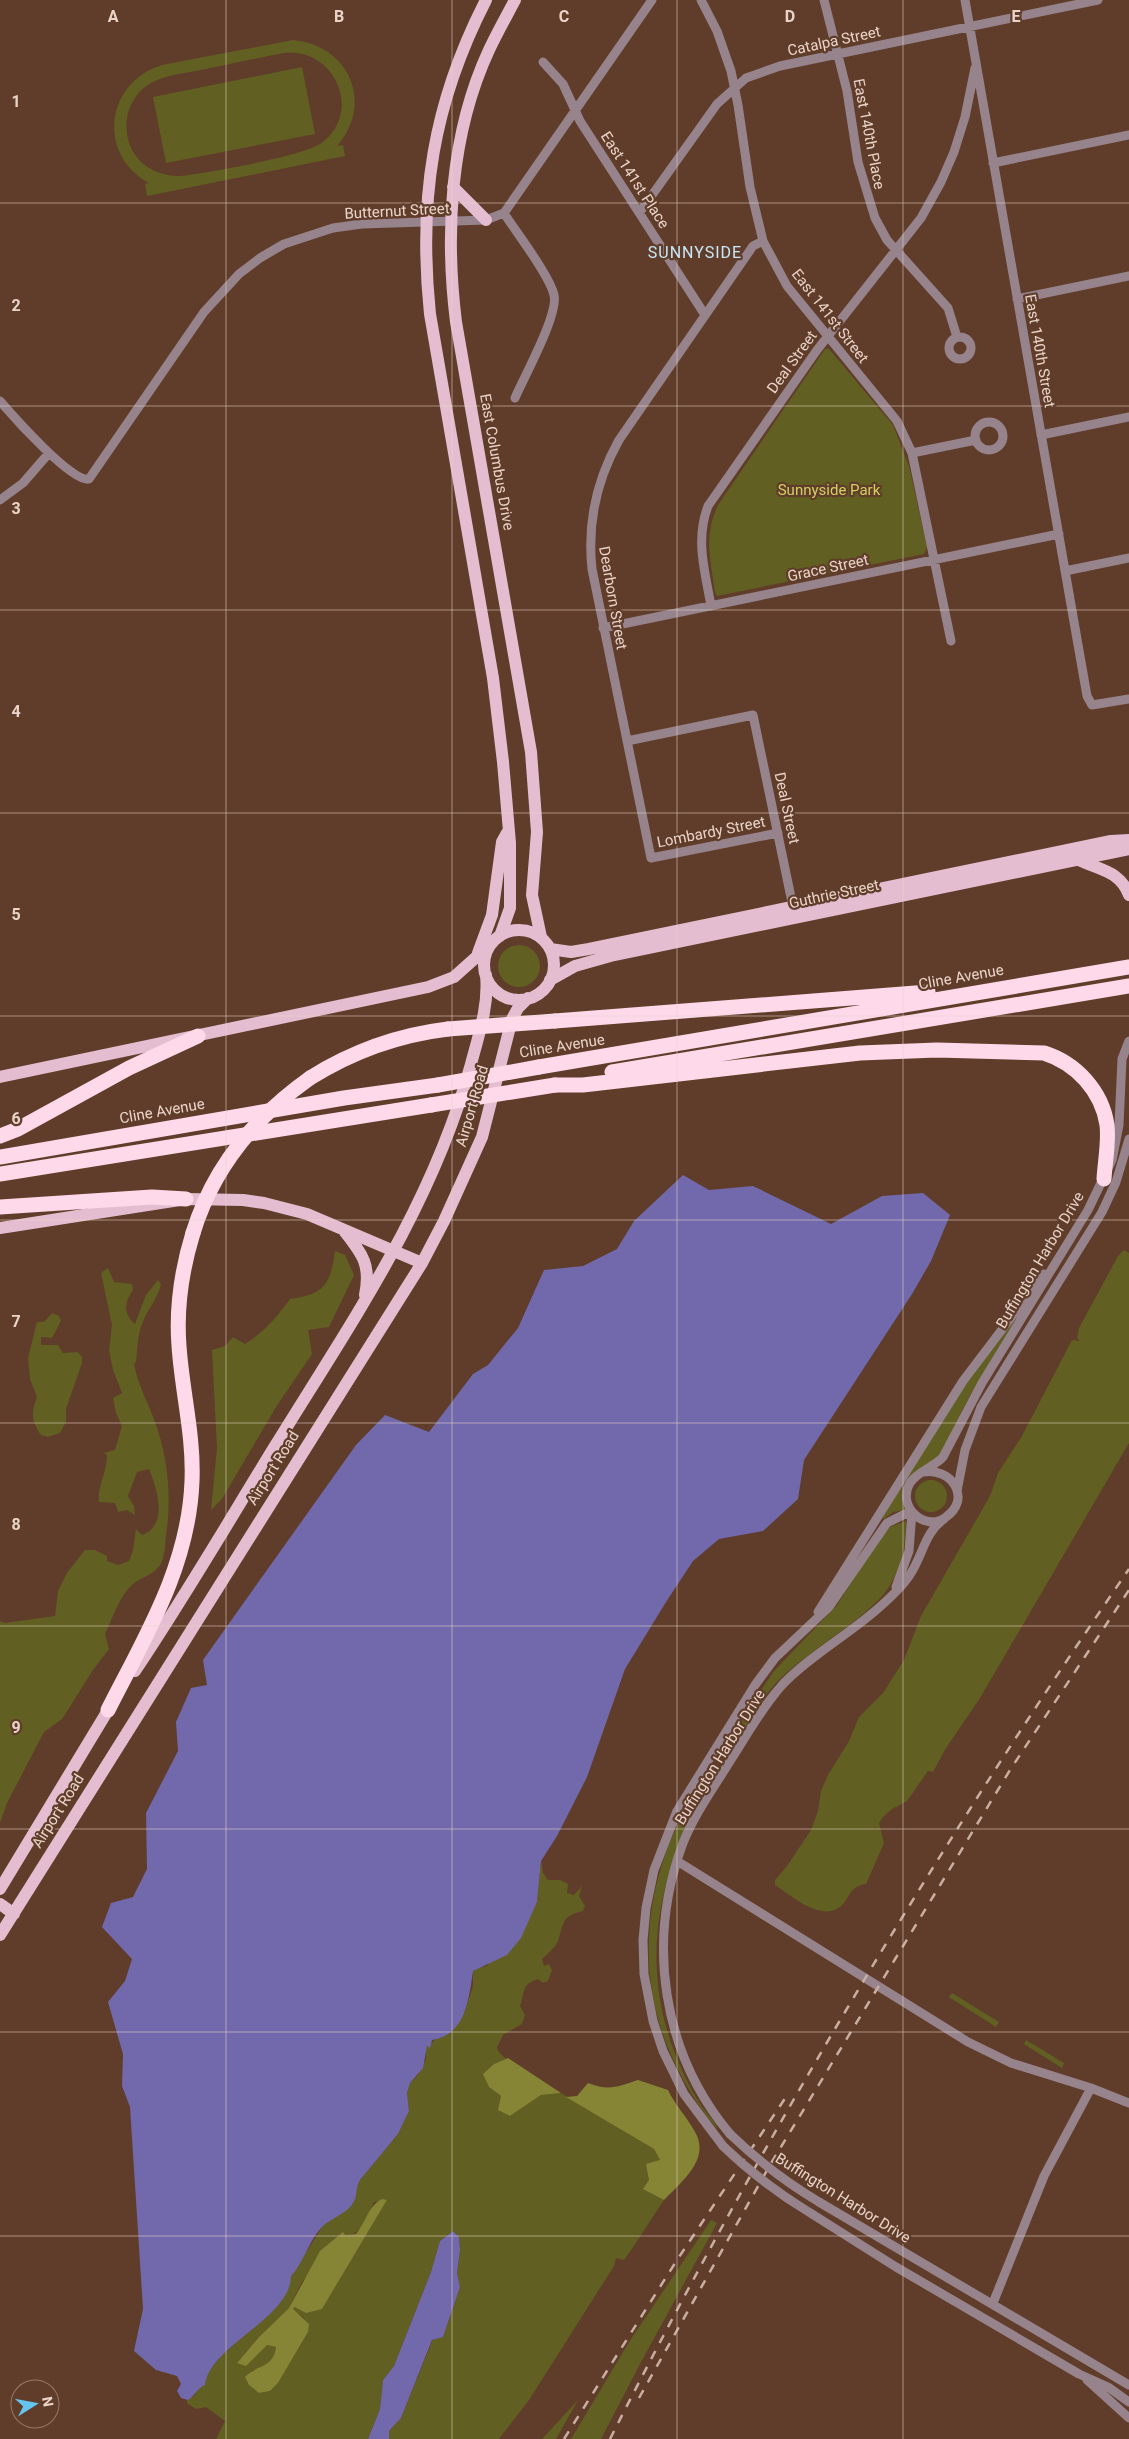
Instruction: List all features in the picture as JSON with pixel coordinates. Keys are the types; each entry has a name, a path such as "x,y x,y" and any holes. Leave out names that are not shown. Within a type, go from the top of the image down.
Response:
{"highway":[{"name":"Cline Avenue","path":"0,1156 692,1043 1129,967"},
{"path":"108,1710 170,1585 187,1528 192,1460 178,1345 178,1323 183,1272 193,1233 213,1183 237,1147 273,1107 310,1078 344,1058 373,1046 411,1035 448,1029 1020,985"},
{"path":"0,1174 555,1085 622,1070 1129,986"},
{"path":"0,1136 18,1129 129,1068 198,1036"},
{"path":"555,1085 583,1085 860,1053 937,1050 1044,1053 1060,1059 1078,1072 1092,1088 1100,1103 1107,1126 1104,1179"},
{"path":"0,1207 152,1197 186,1199"}],"main road":[{"path":"0,1077 428,987 454,977 496,940 519,930 527,931 540,937 550,949 554,967 550,980 542,991 528,998 517,1000 500,994 493,988 486,975 486,956 496,940 510,908 508,830 503,762 493,678 430,314 425,223 433,155 450,86 462,52 486,0"},
{"name":"East Columbus Drive","path":"515,0 488,52 475,88 462,136 453,187 450,222 456,322 531,752 537,822 532,895 540,937"},
{"path":"453,187 486,220"},
{"path":"473,961 492,916 502,842 508,830"},
{"name":"Guthrie Street","path":"550,980 567,969 605,957 994,872 1121,839 1129,840"},
{"name":"Guthrie Street","path":"550,949 571,952 590,950 793,907 994,872 1079,860 1129,849"},
{"path":"1079,860 1114,874 1125,885 1129,895"},
{"name":"Airport Road","path":"0,1889 108,1710 153,1643 394,1252 435,1169 450,1130 485,1012 486,975"},
{"name":"Airport Road","path":"0,1935 422,1263 444,1221 482,1137 512,1020 518,1008 528,998"},
{"path":"0,1228 186,1199 243,1200 264,1203 307,1214 422,1263"},
{"path":"342,1228 365,1260 368,1276 363,1304"},
{"path":"0,1904 14,1914"}],"street":[{"path":"515,398 552,315 555,300 550,284 504,213 652,0"},
{"name":"East 141st Street","path":"701,0 724,46 734,86 750,188 763,241 787,286 897,421 912,453 951,641"},
{"name":"East 140th Place","path":"824,0 838,54 858,162 866,190 884,236 948,308 957,337"},
{"name":"East 140th Street","path":"965,0 1087,696 1092,704 1129,698"},
{"name":"Catalpa Street","path":"640,212 710,112 734,86 762,71 1098,0"},
{"name":"East 141st Place","path":"542,62 563,84 580,121 640,212 704,315"},
{"name":"Deal Street","path":"711,606 700,542 703,518 708,506 827,337 921,218 948,166 965,117 976,63"},
{"path":"993,163 1129,135"},
{"name":"Butternut Street","path":"49,453 81,479 87,480 91,477 204,312 246,269 284,244 333,228 362,224 486,220 504,213"},
{"name":"Dearborn Street","path":"651,858 603,628 590,549 593,509 600,482 619,440 753,246 763,241"},
{"path":"1017,299 1129,276"},
{"path":"0,401 27,433 49,453 23,483 0,500"},
{"path":"1041,435 1129,417"},
{"path":"912,453 976,440"},
{"name":"Grace Street","path":"603,628 1059,534"},
{"path":"1065,571 1129,558"},
{"name":"Deal Street","path":"627,741 754,715 793,907"},
{"name":"Lombardy Street","path":"651,858 778,833"},
{"name":"Buffington Harbor Drive","path":"923,1472 937,1464 943,1457 982,1383 1051,1272 1104,1179 1115,1152 1119,1125 1122,1059 1129,1041"},
{"name":"Buffington Harbor Drive","path":"957,1491 965,1450 981,1407 1110,1196 1123,1164 1129,1139"},
{"path":"807,1628 964,1381 1063,1248"},
{"path":"923,1472 940,1472 948,1476 957,1491 955,1508 944,1519 926,1521 911,1512 907,1502 909,1484 923,1472"},
{"path":"911,1512 887,1523 829,1607 775,1658 755,1685 684,1798 662,1844 647,1900 643,1958 652,2021 663,2051 680,2086 700,2118 723,2146 747,2169 777,2192 896,2268 1079,2374 1108,2387 1129,2402"},
{"name":"Buffington Harbor Drive","path":"889,1598 904,1570 909,1551 911,1512"},
{"name":"Buffington Harbor Drive","path":"944,1519 929,1532 911,1573 889,1598 797,1670 782,1685 756,1721 704,1803 688,1832 668,1891 664,1924 664,1970 668,2002 679,2043 691,2074 709,2106 730,2134 756,2159 784,2181 1129,2385"},
{"path":"677,1861 968,2042 1011,2063 1091,2088 1129,2103"},
{"path":"992,2303 1044,2176 1091,2088"},
{"path":"1079,2374 1129,2418"}],"green space":[{"path":"293,40 312,44 328,52 341,64 350,78 354,94 354,112 348,129 337,146 343,145 345,156 147,196 145,184 149,183 132,170 121,155 115,137 115,120 119,102 129,87 143,74 162,65","holes":["283,53 300,53 316,59 328,69 337,82 341,97 341,113 335,128 323,142 297,153 277,158 232,168 180,176 152,170 141,162 132,150 128,141 128,112 137,96 151,83 173,75"]},
{"path":"302,67 315,134 166,163 153,97"},
{"name":"Sunnyside Park","path":"825,349 829,349 893,425 909,466 927,547 924,554 717,596 709,549 713,516 718,505"},
{"path":"519,945 534,951 540,966 534,981 519,987 504,981 498,966 504,951"},
{"path":"1124,1250 1129,1253 1129,1443 980,1698 946,1748 933,1772 928,1771 907,1801 892,1809 879,1823 884,1843 866,1884 854,1889 839,1908 830,1911 820,1911 810,1908 775,1885 775,1880 787,1866 811,1830 818,1811 821,1791 828,1775 849,1741 859,1717 883,1693 904,1660 921,1616 990,1496 998,1473 1022,1436 1072,1340 1080,1341 1077,1338 1079,1328 1118,1256"},
{"path":"335,1251 345,1255 354,1275 329,1327 308,1330 312,1354 276,1407 222,1499 211,1510 217,1448 212,1350 225,1346 233,1337 245,1344 270,1324 290,1299 318,1291 328,1280 331,1273"},
{"path":"108,1268 114,1282 132,1284 133,1290 126,1308 128,1316 135,1324 146,1295 158,1280 161,1284 140,1330 136,1362 134,1364 159,1436 166,1464 169,1506 164,1555 156,1570 134,1583 122,1597 105,1634 109,1649 93,1670 62,1719 44,1732 7,1803 0,1823 0,1621 5,1623 55,1616 58,1591 67,1573 85,1550 95,1550 107,1556 107,1561 118,1565 129,1561 133,1550 136,1529 142,1535 150,1530 156,1523 158,1515 159,1506 149,1469 137,1472 128,1496 134,1506 135,1515 127,1510 118,1512 115,1503 99,1502 99,1490 107,1462 107,1455 104,1453 115,1450 122,1426 116,1413 113,1398 122,1393 113,1370 109,1350 112,1325 101,1273"},
{"path":"1024,1308 971,1394 941,1453 905,1483 902,1490 902,1499 905,1510 893,1512 884,1519 882,1518 962,1389"},
{"path":"52,1313 59,1316 61,1321 52,1338 41,1337 41,1345 58,1345 63,1353 78,1352 82,1357 82,1363 66,1409 66,1422 60,1433 48,1437 41,1435 35,1425 33,1412 37,1397 30,1379 28,1358 37,1322 44,1322"},
{"path":"931,1480 937,1481 942,1485 946,1490 946,1502 942,1507 937,1511 931,1512 925,1511 920,1507 916,1502 915,1496 916,1490 920,1485 925,1481"},
{"path":"906,1521 905,1541 901,1559 895,1577 884,1594 873,1606 782,1677 767,1694 741,1733 726,1750 724,1745 774,1671 837,1605 881,1536 890,1527"},
{"path":"711,1773 713,1780 694,1813 667,1881 660,1916 657,1952 658,1988 665,2025 686,2079 703,2108 714,2121 717,2129 694,2098 676,2066 663,2033 654,1999 649,1964 650,1928 655,1892 665,1855 689,1803 707,1774"},
{"path":"541,1861 543,1873 548,1880 560,1880 568,1884 567,1893 574,1895 582,1886 579,1896 585,1906 583,1911 571,1915 564,1921 557,1944 542,1959 544,1966 549,1964 552,1970 548,1981 543,1983 538,1979 532,1981 524,1989 520,2006 525,2015 522,2024 503,2035 497,2047 506,2059 494,2064 489,2087 501,2096 510,2116 541,2095 561,2093 654,2149 660,2160 654,2193 664,2200 624,2260 616,2258 614,2266 529,2400 499,2439 389,2439 389,2431 401,2418 433,2339 443,2337 460,2287 457,2273 460,2250 459,2237 453,2231 440,2241 431,2272 394,2366 383,2380 380,2409 368,2439 216,2439 225,2421 206,2407 196,2409 187,2403 187,2399 194,2396 206,2375 220,2357 266,2316 322,2227 355,2199 356,2188 360,2180 398,2134 409,2111 407,2093 410,2083 417,2076 426,2059 426,2048 465,2011 473,1986 473,1971 487,1966 537,1902","holes":["387,2200 322,2309 295,2307 293,2310 304,2318 308,2332 278,2383 270,2391 259,2393 251,2371 261,2368 268,2363 273,2357 276,2347 267,2345 237,2363 259,2337 289,2308 302,2282 343,2232 344,2235 355,2233 367,2219 374,2202"]},
{"path":"952,1993 999,2022 996,2027 949,1997"},
{"path":"1026,2040 1064,2063 1062,2068 1024,2044"},
{"path":"711,2220 717,2223 601,2439 571,2439 631,2339"},
{"path":"578,2400 556,2439 542,2439"}],"shaded area":[{"path":"683,1175 709,1190 753,1186 831,1224 882,1196 923,1193 950,1215 931,1261 912,1294 804,1460 798,1499 763,1531 719,1539 693,1561 625,1669 587,1777 557,1836 541,1861 537,1902 521,1938 507,1955 473,1971 464,2014 452,2031 443,2037 432,2040 430,2048 427,2046 423,2068 410,2083 407,2093 409,2111 398,2134 360,2180 353,2204 326,2223 317,2232 300,2264 291,2276 287,2291 278,2305 265,2319 220,2357 210,2371 205,2385 188,2400 181,2398 177,2391 181,2384 177,2376 156,2370 134,2351 143,2309 130,2107 122,2086 123,2054 108,2002 125,1981 132,1959 102,1927 111,1903 133,1897 147,1869 146,1813 178,1751 176,1722 191,1688 207,1685 203,1660 356,1445 385,1415 429,1432 473,1374 488,1365 518,1328 544,1270 583,1266 617,1249 634,1221"},
{"path":"508,2058 561,2093 541,2095 510,2116 498,2110 501,2096 489,2087 483,2074 494,2064"},
{"path":"638,2080 668,2090 695,2132 699,2142 697,2161 685,2178 664,2200 643,2189 649,2180 646,2164 660,2160 654,2149 566,2097 577,2096 588,2083 602,2087 613,2087"},
{"path":"382,2199 387,2200 322,2309 306,2313 295,2307 293,2309 309,2324 308,2332 278,2383 270,2391 259,2393 249,2385 245,2377 268,2363 272,2359 276,2347 267,2345 246,2366 237,2363 259,2337 289,2308 320,2251 343,2232 345,2235 356,2234 374,2205"},
{"path":"453,2231 459,2237 460,2250 457,2273 460,2287 443,2337 432,2340 401,2418 389,2431 389,2439 368,2439 380,2409 383,2380 394,2366 431,2272 440,2241"}],"railway":[{"path":"610,2439 668,2326 729,2215 855,1995 988,1780 1129,1569"},
{"path":"639,2398 770,2165 1010,1770 1129,1590"},
{"path":"564,2439 677,2260 786,2097"}],"district":[{"name":"SUNNYSIDE","path":"695,252"}]}
